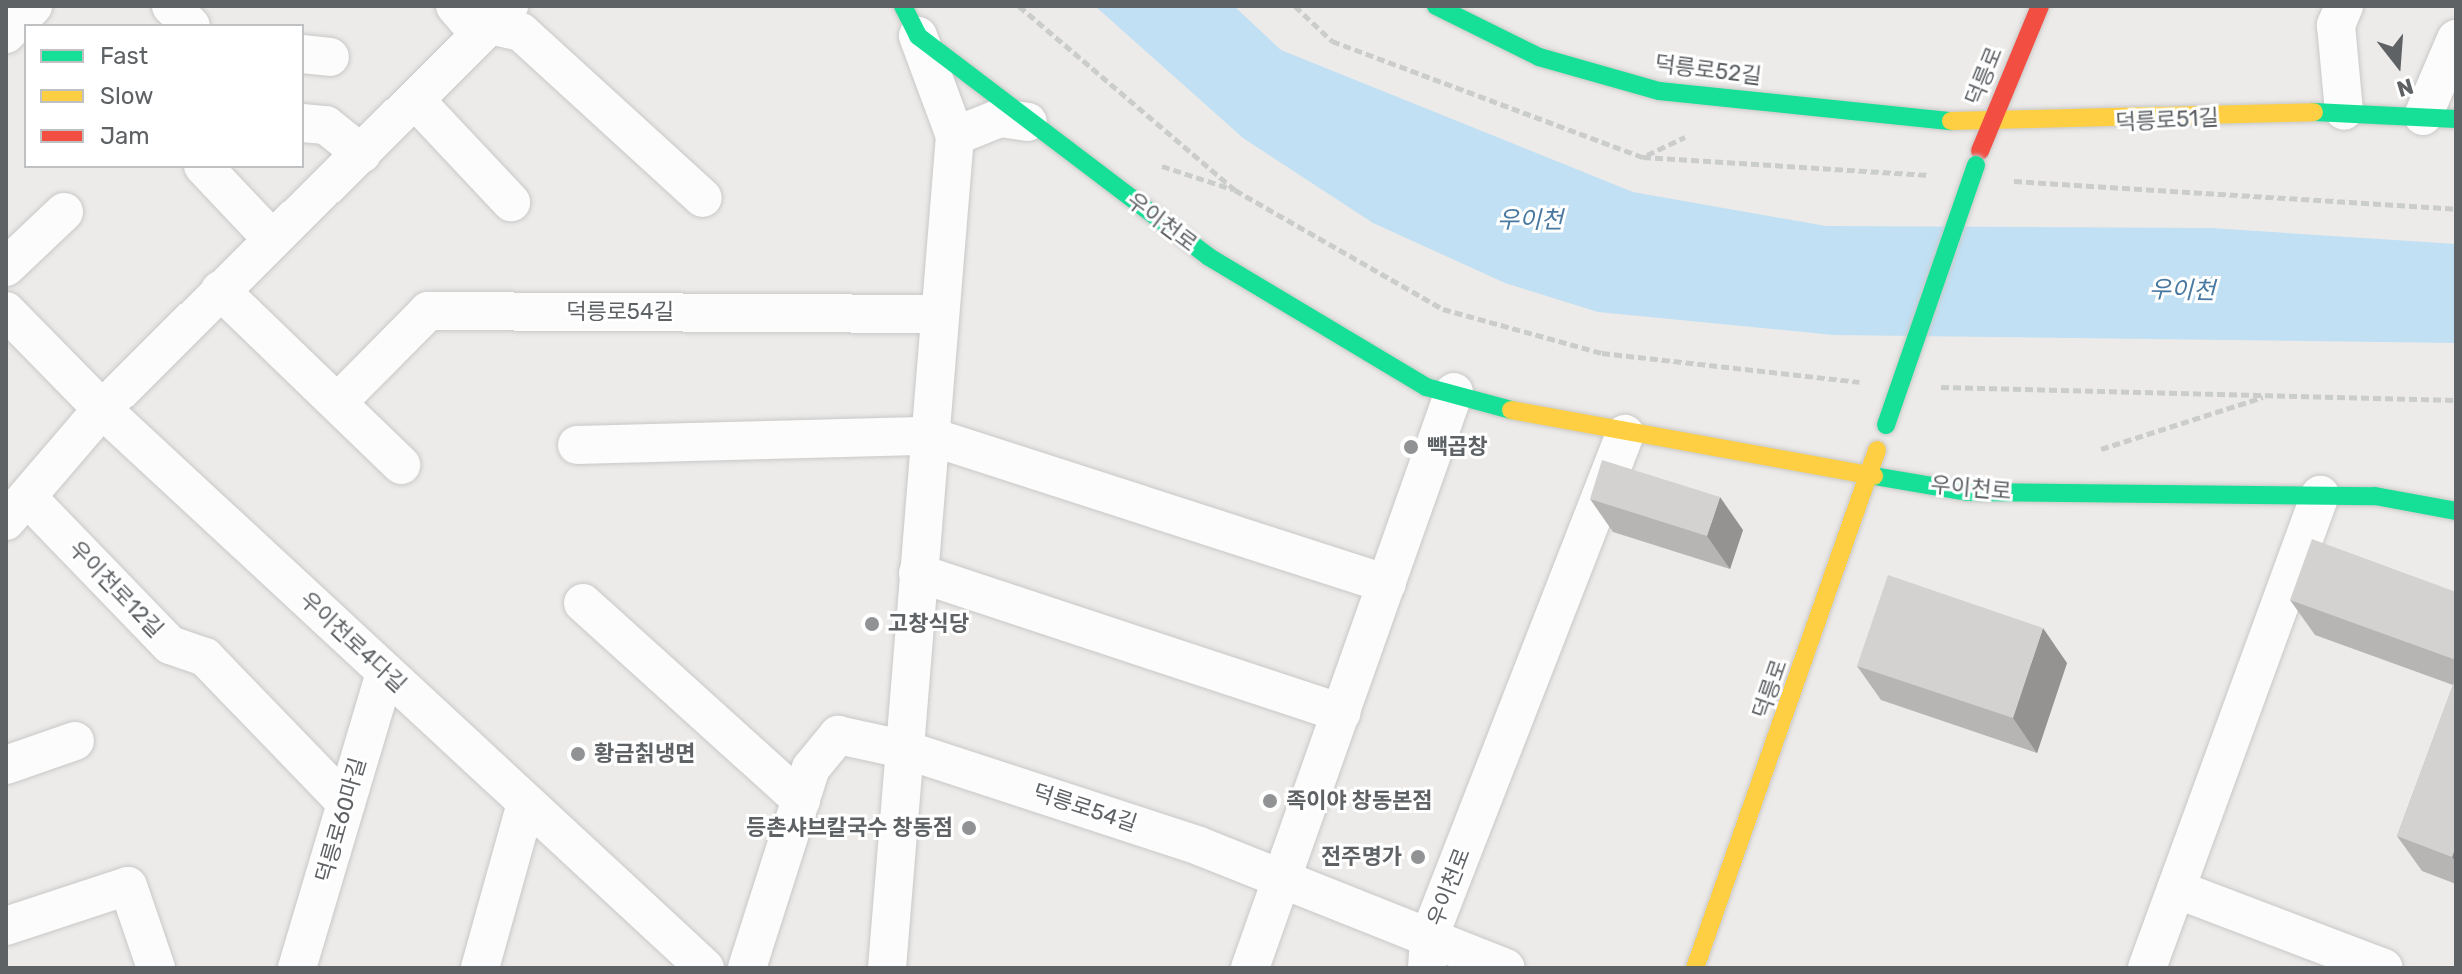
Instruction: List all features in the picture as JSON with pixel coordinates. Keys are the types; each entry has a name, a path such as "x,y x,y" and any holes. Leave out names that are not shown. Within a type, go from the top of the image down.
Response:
{"street":[{"path":"6,34 33,6"},
{"path":"171,6 189,24"},
{"path":"455,6 499,17 521,32 703,198"},
{"name":"덕릉로","path":"1695,968 1990,125 2040,6"},
{"path":"2344,6 2336,25 2348,90 2344,111"},
{"name":"덕릉로52길","path":"1443,8 1539,57 1659,91 1990,125"},
{"name":"우이천로12길","path":"346,803 205,657 170,645 17,509 102,409 499,17"},
{"path":"887,968 955,136 910,21"},
{"name":"우이천로","path":"910,21 1028,122 1209,257 1426,387 1625,434 1969,492 2320,495 2456,511"},
{"name":"덕릉로51길","path":"1990,125 2344,111 2439,117 2456,39"},
{"path":"416,101 511,202"},
{"path":"955,136 1000,118 1028,122"},
{"path":"304,123 326,125 362,154"},
{"path":"205,168 272,239"},
{"path":"6,267 64,212"},
{"path":"220,290 401,465"},
{"name":"우이천로4다길","path":"6,311 102,409 705,968"},
{"name":"덕릉로54길","path":"338,402 428,311 940,314"},
{"path":"1250,968 1454,392"},
{"name":"우이천로","path":"1428,953 1625,434"},
{"path":"577,445 929,436 1387,584"},
{"path":"2147,968 2320,495"},
{"path":"918,573 1341,713"},
{"path":"583,603 801,800 747,968"},
{"name":"덕릉로60마길","path":"297,968 385,672"},
{"name":"덕릉로54길","path":"801,800 811,768 838,735 903,749 1282,879 1428,953 1506,968"},
{"path":"6,765 75,741"},
{"path":"480,968 526,803"},
{"path":"6,926 128,886 156,968"},
{"path":"2176,889 2384,968"}],"path":[{"path":"1019,6 1235,190 1443,309 1602,353 1874,383"},
{"path":"1937,387 2456,400"},
{"path":"2089,453 2268,395"}],"water":[{"name":"우이천","path":"1095,6 1234,6 1281,50 1633,192 1826,226 2211,228 2456,244 2456,343 1833,335 1598,312 1505,283 1373,223 1243,138"}],"building":[{"path":"1602,460 1720,497 1707,536 1590,499"},
{"path":"2312,539 2456,592 2456,660 2290,600"},
{"path":"1888,575 2043,628 2013,718 1857,666"},
{"path":"2456,677 2456,846 2452,857 2397,836"}],"traffic: fast":[{"path":"903,6 918,36 1209,257 1426,387 1511,410"},
{"path":"1436,6 1539,57 1659,91 1951,121"},
{"path":"2314,112 2456,119"},
{"path":"1886,425 1976,165"},
{"path":"1874,476 1969,492 2375,496 2456,511"}],"traffic: slow":[{"path":"1951,121 2314,112"},
{"path":"1511,410 1874,476"},
{"path":"1695,968 1877,450"}],"traffic: jam":[{"path":"1980,151 2040,6"}],"place":[{"name":"빽곱창","path":"1411,447"},
{"name":"고창식당","path":"872,624"},
{"name":"황금칡냉면","path":"578,754"},
{"name":"족이야 창동본점","path":"1270,801"},
{"name":"등촌샤브칼국수 창동점","path":"969,828"},
{"name":"전주명가","path":"1418,857"}]}
